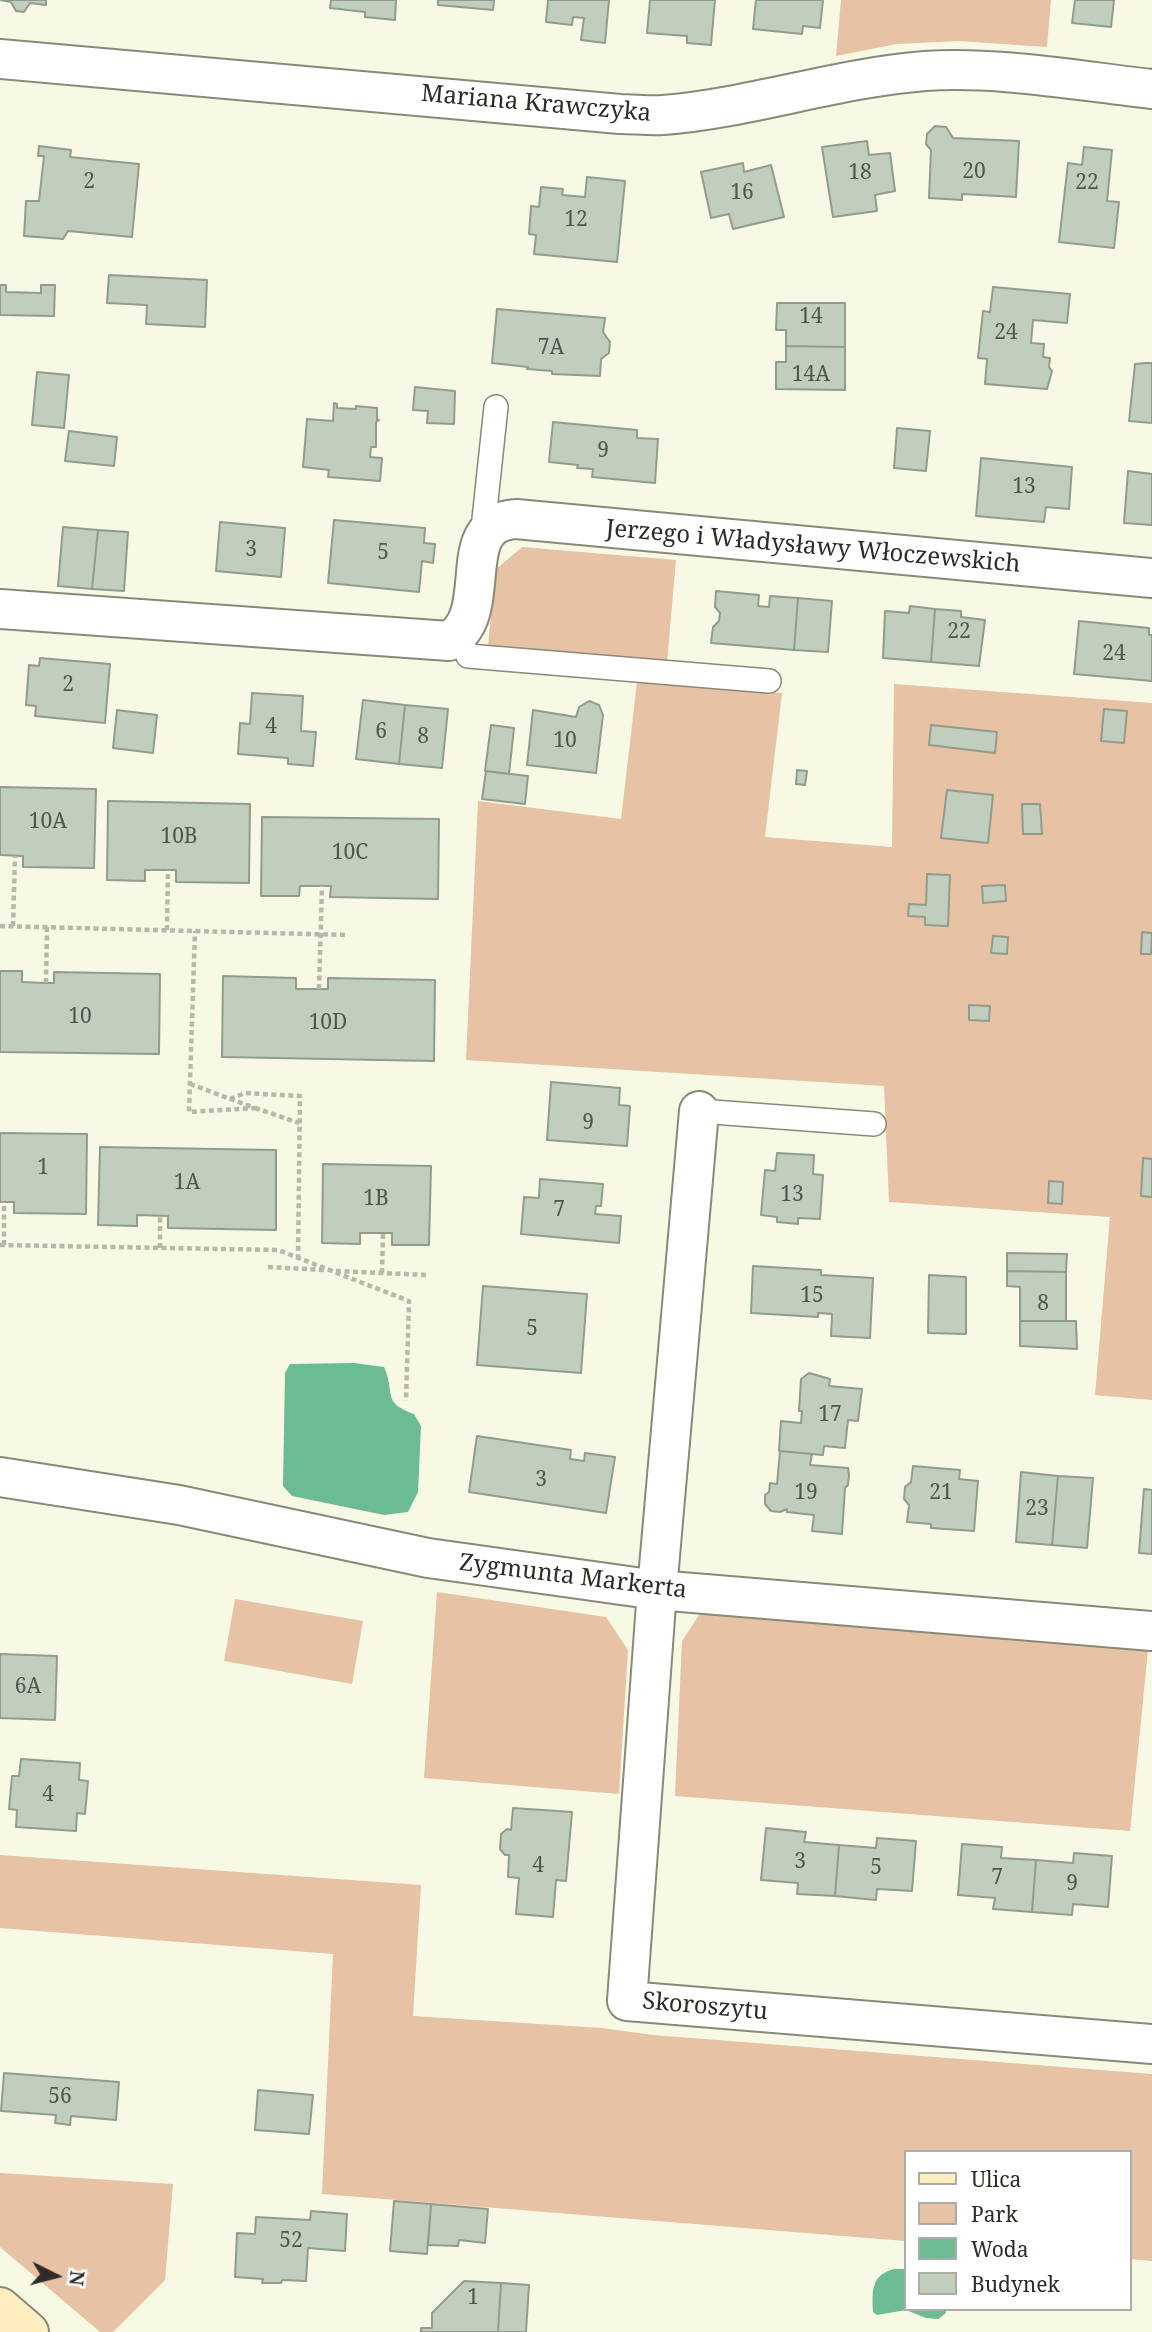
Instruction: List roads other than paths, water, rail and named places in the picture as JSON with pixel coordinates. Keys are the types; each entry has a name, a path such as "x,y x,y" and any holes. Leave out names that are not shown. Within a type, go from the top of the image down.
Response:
{"street":[{"name":"Mariana Krawczyka","path":"0,59 620,114 661,115 699,110 924,71 985,71 1152,89"},
{"name":"Jerzego i Władysławy Włoczewskich","path":"481,538 491,526 502,520 516,519 1152,578"},
{"path":"0,609 449,640 465,629 471,614 481,538"},
{"path":"657,1590 699,1111"},
{"name":"Zygmunta Markerta","path":"0,1477 179,1505 428,1558 657,1590 1152,1631"},
{"name":"Skoroszytu","path":"657,1590 627,2001 1152,2044"},
{"path":"0,2307 29,2332"}],"lane":[{"path":"481,538 496,407"},
{"path":"458,635 468,656 769,681"},
{"path":"699,1111 873,1124"}],"water":[{"path":"354,1363 384,1367 393,1401 414,1414 421,1426 418,1492 408,1512 384,1515 292,1496 283,1486 285,1373 290,1364"},
{"path":"904,2269 904,2310 877,2315 873,2312 874,2285 886,2272"},
{"path":"908,2311 946,2311 938,2319 926,2318"}]}
